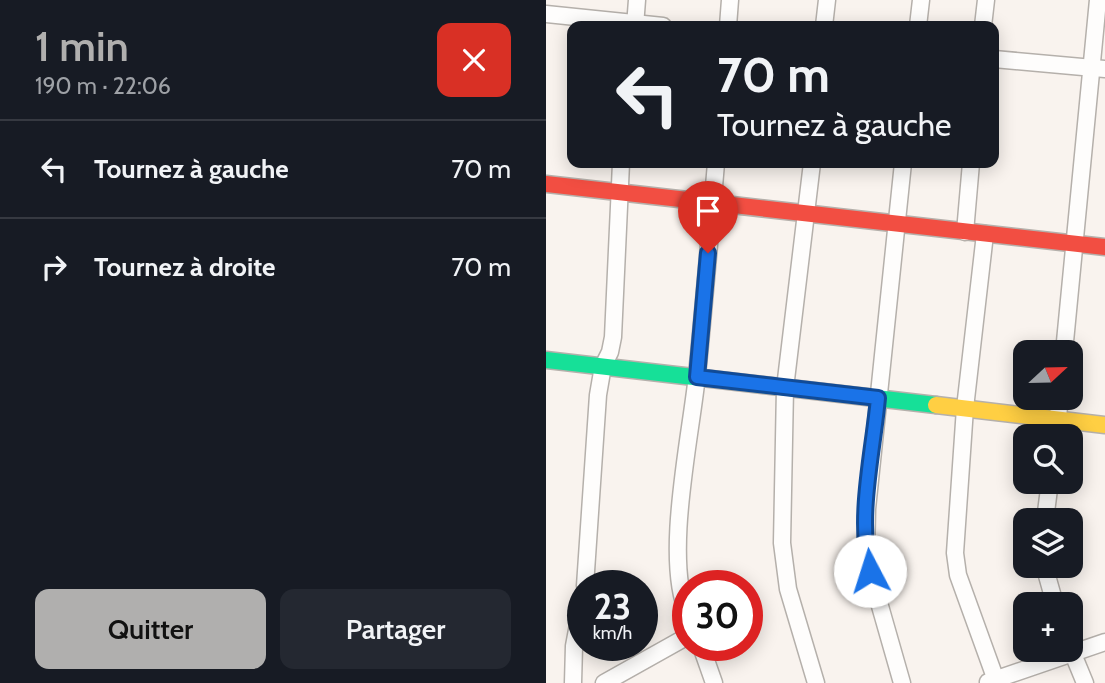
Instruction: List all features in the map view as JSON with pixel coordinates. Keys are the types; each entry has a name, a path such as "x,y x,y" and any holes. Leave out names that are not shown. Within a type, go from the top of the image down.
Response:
{"street":[{"path":"635,21 637,0"},
{"path":"728,21 730,0"},
{"path":"825,21 827,0"},
{"path":"919,21 921,0"},
{"path":"984,21 986,0"},
{"path":"1065,340 1073,244 1099,68 1098,0"},
{"path":"546,14 603,21"},
{"path":"999,58 1099,68"},
{"path":"586,570 603,366 613,337 620,168"},
{"path":"679,570 678,530 697,377 716,168"},
{"path":"812,168 785,388 782,543 788,589 816,683"},
{"path":"902,683 866,557 867,509 903,168"},
{"path":"965,232 971,168"},
{"path":"546,184 1105,247"},
{"path":"985,234 965,408 955,553 958,575 993,682 1044,662"},
{"path":"546,360 965,408 1039,424"},
{"path":"1083,426 1105,425"},
{"path":"1083,648 1105,642"},
{"path":"608,682 672,645"},
{"path":"573,683 574,661"},
{"path":"706,661 714,683"},
{"path":"1076,662 1085,683"}],"traffic: fast":[{"path":"546,360 936,405"}],"traffic: slow":[{"path":"936,405 1105,425"}],"traffic: jam":[{"path":"546,184 1105,247"}],"route":[{"path":"708,253 697,377 878,398 867,509 866,557 870,571"}]}
